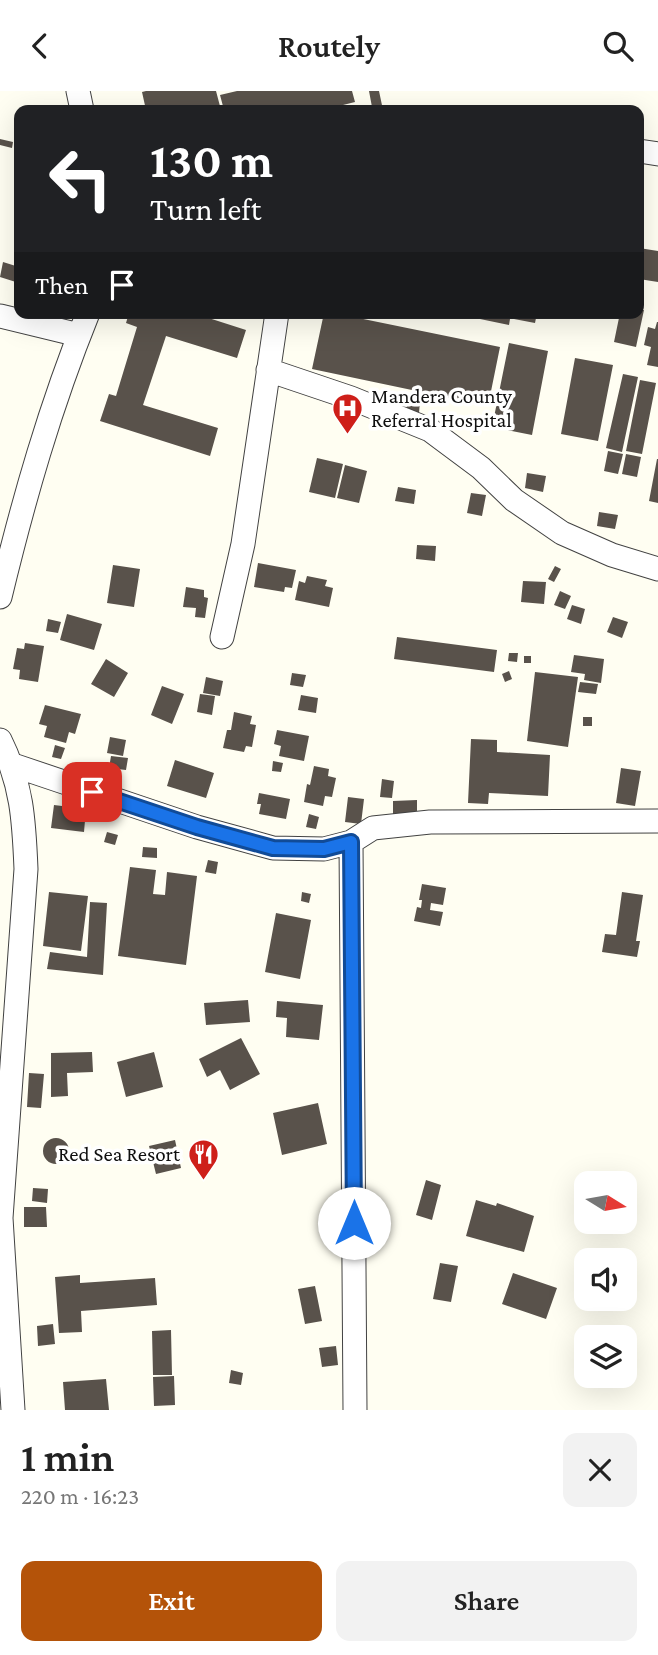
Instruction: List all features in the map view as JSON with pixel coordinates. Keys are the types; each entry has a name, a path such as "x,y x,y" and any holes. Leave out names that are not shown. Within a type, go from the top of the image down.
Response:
{"street":[{"path":"0,316 79,335"},
{"path":"0,597 22,507 60,382 86,319"},
{"path":"222,637 243,544 276,319"},
{"path":"268,370 351,398 430,430 481,468 514,500 562,533 612,555 658,569"},
{"path":"0,740 13,765 24,824 26,869 0,1218 13,1410"},
{"path":"13,765 197,827 273,848 324,849 351,842 373,828 430,822 658,821"},
{"path":"351,842 355,1410"}],"building":[{"path":"216,91 220,105 145,105 142,92"},
{"path":"237,91 352,91 355,102 343,105 223,105 220,95"},
{"path":"369,91 379,91 382,105 372,105"},
{"path":"0,139 13,142 12,148 0,145"},
{"path":"644,249 658,251 658,282 644,280"},
{"path":"3,262 14,265 14,281 0,277"},
{"path":"127,319 212,319 246,330 237,358 166,336 143,405 218,428 210,456 100,421 109,394 116,396 137,327 126,323"},
{"path":"323,319 363,319 500,347 488,406 312,369"},
{"path":"480,319 510,319 509,325"},
{"path":"514,319 536,319 535,323"},
{"path":"619,319 642,319 636,347 614,342"},
{"path":"657,322 658,367 647,365 651,347 644,345 648,327 655,329"},
{"path":"509,343 548,351 532,435 492,427"},
{"path":"575,358 613,365 598,441 561,434"},
{"path":"623,374 638,377 622,452 606,448"},
{"path":"640,380 656,383 642,454 626,451"},
{"path":"408,400 420,401 419,413 406,411"},
{"path":"608,451 623,454 618,474 604,471"},
{"path":"626,454 641,457 637,477 622,474"},
{"path":"317,458 343,464 335,498 309,492"},
{"path":"658,459 658,503 649,501"},
{"path":"345,465 367,471 359,503 337,498"},
{"path":"527,473 546,476 543,492 525,488"},
{"path":"398,487 416,490 414,504 395,501"},
{"path":"471,493 486,495 482,516 467,513"},
{"path":"599,512 618,515 615,529 597,526"},
{"path":"417,545 436,546 435,561 416,559"},
{"path":"258,563 296,570 292,588 285,587 284,592 254,587"},
{"path":"113,565 140,569 134,607 107,603"},
{"path":"555,566 561,569 554,582 548,579"},
{"path":"307,576 327,580 325,586 333,588 329,607 295,600 299,581 305,583"},
{"path":"523,581 546,582 544,604 521,602"},
{"path":"186,587 204,590 204,597 208,598 205,618 195,617 196,608 183,607"},
{"path":"560,591 571,596 565,609 554,605"},
{"path":"572,605 585,609 581,624 567,619"},
{"path":"67,614 102,624 94,650 60,640"},
{"path":"613,617 628,622 622,638 607,632"},
{"path":"48,619 61,622 58,633 46,631"},
{"path":"397,637 497,650 494,672 394,659"},
{"path":"25,643 44,646 38,682 19,679 20,670 13,669 17,648 24,649"},
{"path":"509,653 518,653 517,662 508,661"},
{"path":"574,655 604,659 601,683 584,680 585,674 571,672"},
{"path":"524,656 531,656 531,663 524,663"},
{"path":"106,659 128,673 114,697 91,684"},
{"path":"509,671 512,679 505,682 502,674"},
{"path":"535,672 578,677 568,747 527,741"},
{"path":"292,673 306,675 303,687 290,685"},
{"path":"206,677 223,681 220,696 203,693"},
{"path":"580,682 598,684 596,694 578,692"},
{"path":"162,686 184,694 172,724 151,715"},
{"path":"200,694 215,696 212,715 197,712"},
{"path":"301,695 318,698 316,713 298,710"},
{"path":"45,705 81,714 75,734 69,732 66,743 44,737 47,726 39,724"},
{"path":"234,712 252,716 250,724 256,725 252,747 246,746 244,752 223,748 227,730 231,730"},
{"path":"583,717 592,717 592,726 583,726"},
{"path":"277,730 309,736 304,761 279,756 281,746 274,744"},
{"path":"110,737 126,740 123,756 107,753"},
{"path":"471,739 497,740 497,752 550,755 548,796 489,793 488,804 468,803"},
{"path":"55,745 65,748 61,759 52,757"},
{"path":"111,756 128,758 126,770 109,768"},
{"path":"175,760 214,773 206,798 167,786"},
{"path":"273,761 283,763 281,772 272,771"},
{"path":"314,766 329,769 328,776 336,778 332,797 325,796 323,806 304,802"},
{"path":"621,768 641,771 635,806 616,803"},
{"path":"382,779 394,781 392,798 380,797"},
{"path":"259,793 290,799 286,819 259,814"},
{"path":"348,797 364,799 361,824 345,822"},
{"path":"417,800 417,813 393,814 393,801"},
{"path":"54,805 86,809 84,832 51,828"},
{"path":"309,814 319,817 316,829 306,827"},
{"path":"107,832 118,835 115,845 104,842"},
{"path":"143,847 157,848 157,858 142,857"},
{"path":"208,860 218,862 216,874 205,872"},
{"path":"130,867 156,870 153,894 165,895 167,872 197,876 186,965 118,956"},
{"path":"422,884 446,888 443,905 431,903 430,910 443,912 440,926 414,921 417,907 421,908 422,900 419,900"},
{"path":"49,892 88,896 81,951 43,946"},
{"path":"302,892 311,894 309,903 301,901"},
{"path":"622,892 643,895 636,941 640,941 637,957 602,952 605,934 616,935"},
{"path":"90,902 107,903 103,975 47,969 50,952 87,957"},
{"path":"276,913 311,920 300,979 265,972"},
{"path":"248,1000 250,1022 206,1025 204,1003"},
{"path":"277,1001 323,1005 319,1040 286,1037 287,1018 276,1017"},
{"path":"241,1038 260,1074 230,1090 220,1070 207,1077 199,1059"},
{"path":"92,1052 93,1072 67,1073 68,1096 51,1097 51,1053"},
{"path":"154,1052 163,1087 126,1097 117,1062"},
{"path":"29,1073 44,1074 41,1108 27,1107"},
{"path":"318,1103 327,1144 282,1155 273,1113"},
{"path":"56,1138 65,1142 69,1151 65,1160 56,1164 47,1160 43,1151 47,1142"},
{"path":"175,1140 181,1168 156,1174 149,1146"},
{"path":"426,1180 441,1185 432,1220 416,1215"},
{"path":"33,1188 48,1189 47,1203 32,1201"},
{"path":"476,1200 496,1206 497,1203 534,1216 524,1252 466,1236"},
{"path":"24,1207 46,1207 47,1227 24,1227"},
{"path":"440,1263 458,1266 451,1302 433,1299"},
{"path":"513,1273 557,1288 546,1319 502,1304"},
{"path":"80,1275 80,1283 155,1278 157,1305 81,1311 82,1332 59,1333 55,1277"},
{"path":"315,1286 322,1321 305,1324 298,1289"},
{"path":"53,1324 55,1344 38,1346 37,1326"},
{"path":"171,1330 172,1375 153,1375 152,1331"},
{"path":"336,1346 338,1365 322,1367 319,1348"},
{"path":"231,1370 243,1373 241,1385 229,1383"},
{"path":"174,1376 175,1405 154,1406 153,1377"},
{"path":"106,1379 109,1410 65,1410 63,1382"}],"place":[{"name":"Mandera County Referral Hospital","path":"348,435"},
{"name":"Red Sea Resort","path":"203,1181"}],"route":[{"path":"92,792 197,827 273,848 324,849 351,842 354,1223"}]}
